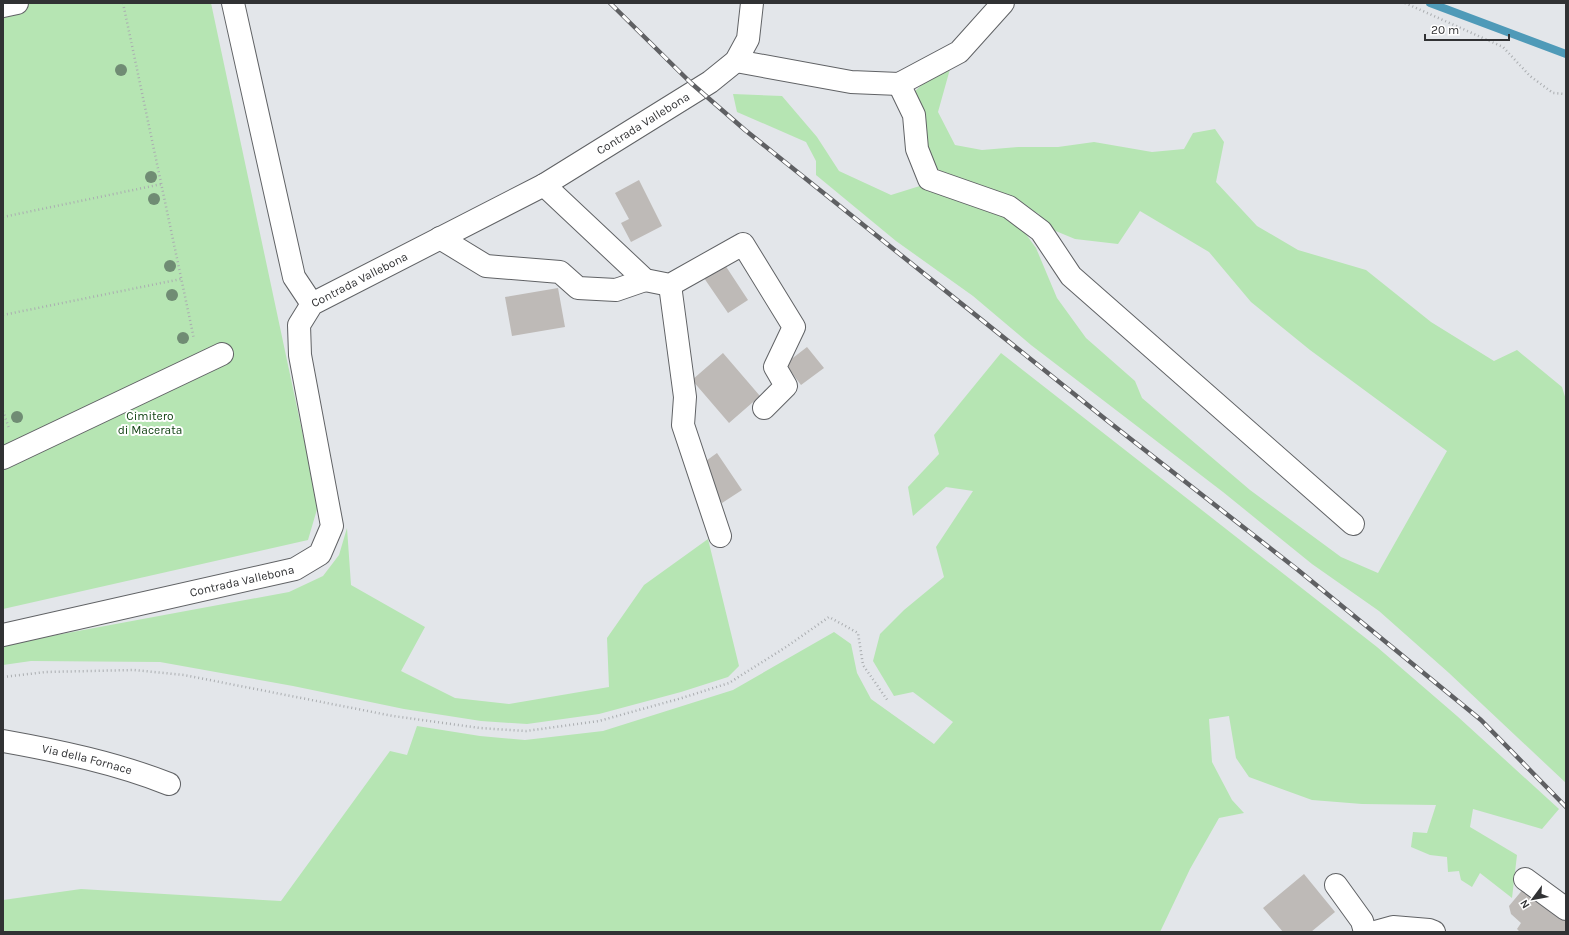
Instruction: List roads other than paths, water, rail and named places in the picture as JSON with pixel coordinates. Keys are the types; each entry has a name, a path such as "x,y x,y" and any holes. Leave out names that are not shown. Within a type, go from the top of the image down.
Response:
{"street":[{"path":"3,6 16,3"},
{"path":"233,3 294,277 312,304"},
{"name":"Contrada Vallebona","path":"3,635 295,569 320,554 332,526 300,355 299,325 312,304 544,185 710,82 736,61 748,39 752,3"},
{"path":"736,61 851,82 899,84 958,52 1004,3"},
{"path":"899,84 914,115 916,149 929,179 1009,207 1041,231 1071,276 1353,524"},
{"path":"544,185 645,280"},
{"path":"440,238 486,266 560,272 578,288 616,290 645,280 670,285 743,244 794,327 774,367 786,386 764,408"},
{"path":"670,285 685,397 682,425 720,536"},
{"path":"3,458 222,354"},
{"name":"Via della Fornace","path":"3,742 58,751 149,776 169,784"},
{"path":"1525,879 1566,909"},
{"path":"1336,885 1362,921 1366,932"},
{"path":"1374,932 1393,928 1429,930 1434,932"}],"waterway":[{"path":"1430,3 1566,54"}],"railway":[{"path":"610,3 691,83 745,130 1109,422 1298,570 1481,720 1566,807"}],"park label":[{"name":"Cimitero di Macerata","path":"150,423"}]}
